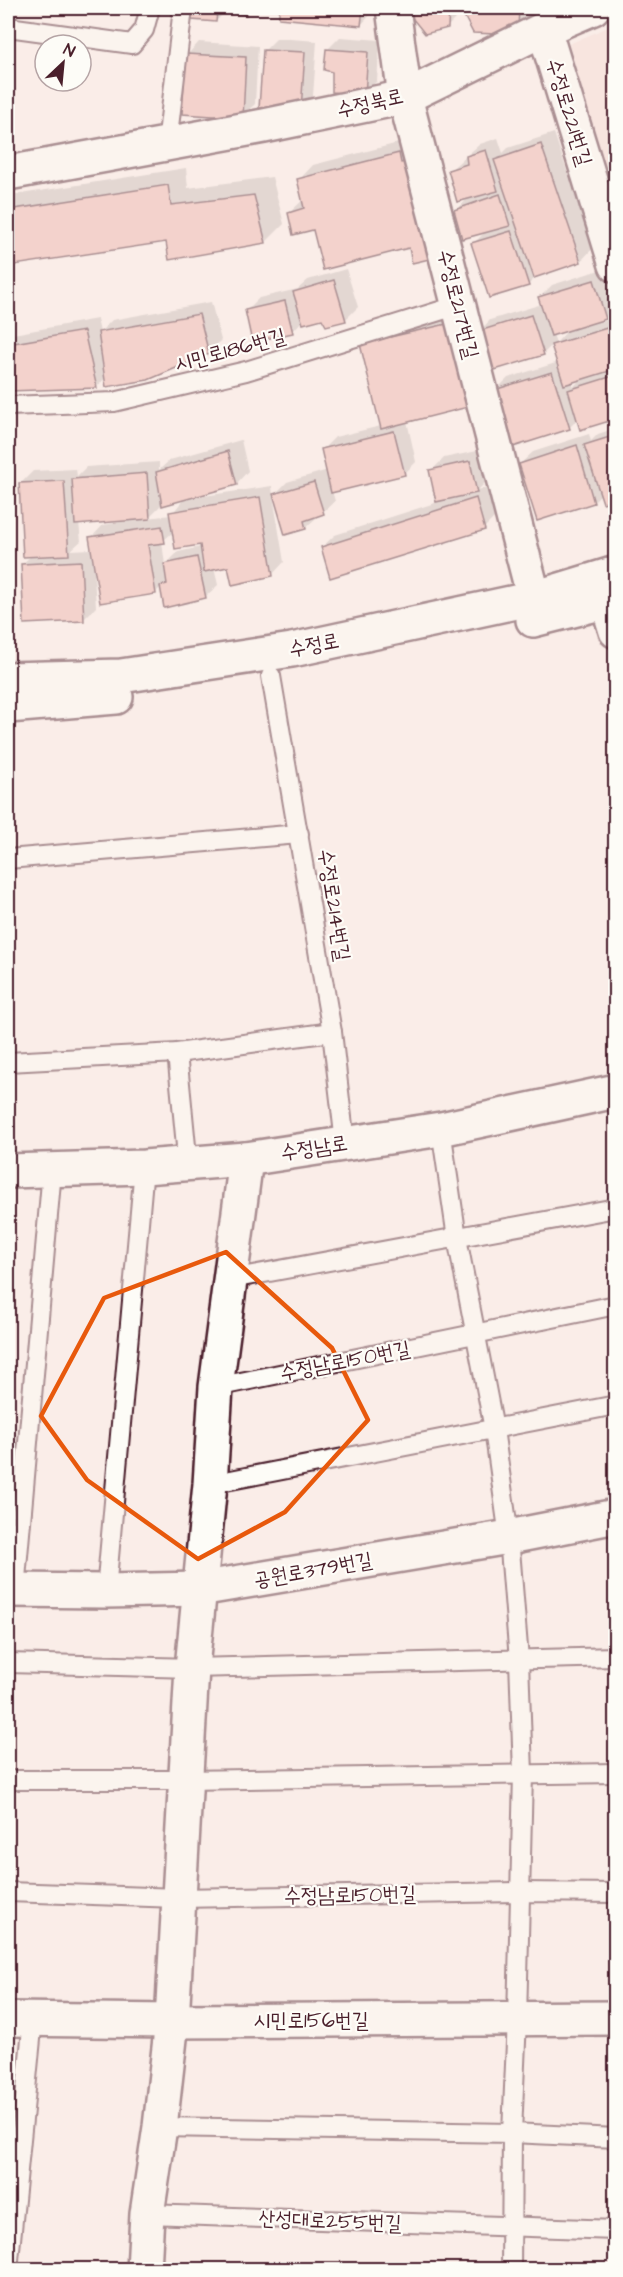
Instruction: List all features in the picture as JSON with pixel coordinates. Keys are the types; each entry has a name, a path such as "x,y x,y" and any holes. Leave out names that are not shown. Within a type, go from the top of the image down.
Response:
{"street":[{"name":"수정로217번길","path":"393,8 405,97 534,598"},
{"name":"수정북로","path":"8,173 405,97 544,28 592,8"},
{"name":"수정로221번길","path":"544,28 615,265"},
{"name":"수정로","path":"8,680 121,676 280,652 534,598 613,601"},
{"name":"수정로","path":"8,706 154,694 271,676 544,618 613,601"},
{"name":"수정남로","path":"8,1172 144,1167 246,1159 441,1129 615,1091"},
{"path":"144,2270 147,2214 172,2021 184,1780 192,1668 210,1484 216,1387 246,1159"},
{"name":"공원로379번길","path":"11,1590 199,1589 615,1516"},
{"name":"시민로156번길","path":"20,2019 172,2021 615,2018"}],"lane":[{"path":"8,27 132,44 144,30 150,8"},
{"path":"167,144 183,8"},
{"name":"시민로186번길","path":"8,406 114,402 246,371 459,305"},
{"name":"수정로214번길","path":"271,676 332,1032 345,1143"},
{"path":"8,859 299,834"},
{"path":"8,1062 177,1053 332,1032"},
{"path":"177,1053 186,1146 182,1163"},
{"path":"441,1129 474,1335 494,1430 509,1536 519,1660 523,1774 512,2133 511,2270"},
{"path":"106,1591 144,1167"},
{"path":"11,1590 52,1170"},
{"path":"231,1279 615,1208"},
{"name":"수정남로150번길","path":"216,1387 615,1305"},
{"path":"210,1484 615,1405"},
{"path":"8,1663 192,1668 615,1657"},
{"path":"8,1780 184,1780 615,1773"},
{"name":"수정남로150번길","path":"8,1893 178,1898 521,1892 615,1893"},
{"path":"8,2270 20,2019"},
{"path":"160,2127 512,2133 615,2138"},
{"name":"산성대로255번길","path":"147,2214 615,2230"}],"highlighted area":[{"path":"226,1252 332,1348 368,1420 285,1512 198,1559 87,1480 41,1416 104,1298"}],"shaded area":[{"path":"615,24 615,201 569,44"}],"building":[{"path":"193,8 246,8 246,15 217,12 216,22 192,20"},
{"path":"279,8 363,8 361,26 279,18"},
{"path":"404,8 449,8 448,28 425,34"},
{"path":"460,8 519,8 518,28 495,34 473,33"},
{"path":"326,49 368,52 365,95 332,92 332,72 324,70"},
{"path":"263,50 305,52 301,110 259,108"},
{"path":"186,54 246,57 243,118 182,114"},
{"path":"541,144 581,262 534,278 494,160"},
{"path":"486,150 498,191 457,202 448,170 467,164 466,156"},
{"path":"399,153 401,163 413,161 438,257 412,263 409,248 323,270 313,230 293,235 288,213 304,208 297,179"},
{"path":"168,185 171,205 254,195 266,243 169,260 166,242 8,266 8,210"},
{"path":"500,194 510,226 462,239 454,210"},
{"path":"511,231 529,286 489,298 471,243"},
{"path":"334,280 346,321 326,326 322,319 303,324 293,292"},
{"path":"594,280 606,319 551,336 538,297"},
{"path":"285,301 293,333 252,342 245,310"},
{"path":"199,314 209,354 148,380 106,387 98,332"},
{"path":"531,315 544,355 488,372 476,332"},
{"path":"451,323 472,406 381,429 360,344"},
{"path":"607,328 616,355 616,369 564,385 551,345"},
{"path":"84,331 97,388 8,391 8,344"},
{"path":"552,372 570,429 513,447 494,390"},
{"path":"616,375 616,419 580,430 568,390"},
{"path":"394,431 405,475 331,493 321,449"},
{"path":"616,435 616,499 603,503 584,445"},
{"path":"577,445 594,503 537,521 519,464"},
{"path":"228,451 237,485 162,506 156,472"},
{"path":"470,461 477,493 436,502 429,470"},
{"path":"147,473 150,519 75,525 72,479"},
{"path":"64,481 69,555 23,557 19,483"},
{"path":"314,482 324,514 304,521 306,529 285,535 273,494"},
{"path":"260,497 273,576 232,585 228,567 204,572 200,545 175,549 169,512"},
{"path":"476,498 485,530 330,578 321,547"},
{"path":"162,526 165,543 148,545 156,594 100,603 89,537"},
{"path":"197,557 206,598 164,608 160,586 167,584 164,564"},
{"path":"81,561 84,621 24,624 21,564"}]}
